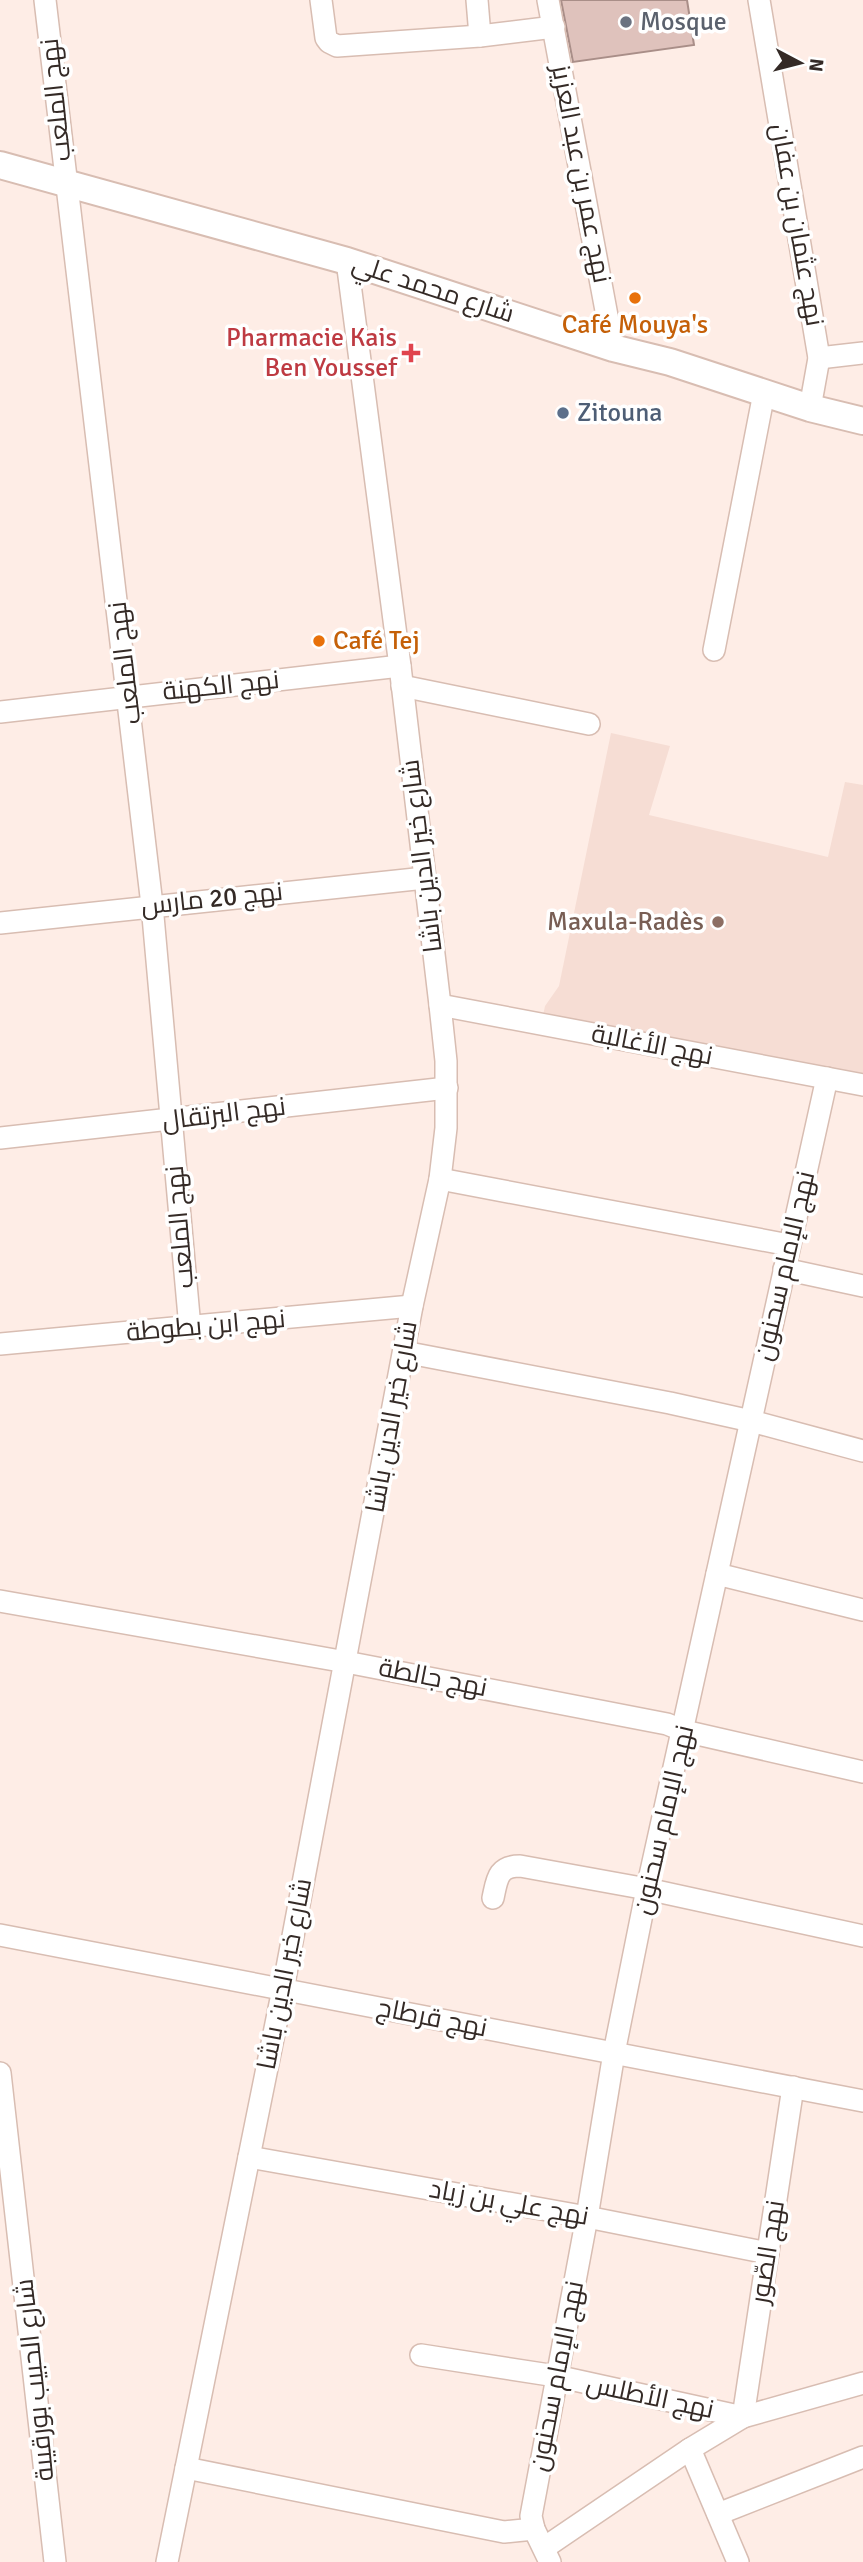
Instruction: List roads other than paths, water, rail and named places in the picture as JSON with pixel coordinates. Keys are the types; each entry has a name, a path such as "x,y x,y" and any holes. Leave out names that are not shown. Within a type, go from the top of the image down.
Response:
{"main road":[{"name":"شارع محمد علي","path":"0,165 347,261 614,348 670,362 810,408 863,421"}],"street":[{"name":"نهج الملعب","path":"45,0 152,905 190,1328"},
{"path":"321,0 326,38 337,46 480,36 554,27"},
{"path":"477,0 480,36"},
{"name":"نهج عمر بن عبد العزيز","path":"548,0 614,348"},
{"name":"نهج عثمان بن عفان","path":"759,0 819,358 810,408"},
{"name":"شارع خير الدين باشا","path":"167,2562 283,1989 412,1306 440,1179 446,1128 447,1088 440,1005 401,676 347,261"},
{"path":"819,358 863,353"},
{"path":"714,650 764,393"},
{"name":"نهج الكهنة","path":"0,712 129,697 401,676 589,724"},
{"name":"نهج 20 مارس","path":"0,923 425,878"},
{"name":"نهج الأغالبة","path":"440,1005 863,1085"},
{"name":"نهج الإمام سحنون","path":"543,2546 531,2516 587,2217 614,2053 647,1889 827,1078"},
{"name":"نهج البرتقال","path":"0,1138 447,1088"},
{"path":"440,1179 789,1245"},
{"path":"784,1269 863,1286"},
{"name":"نهج ابن بطوطة","path":"0,1344 412,1306"},
{"path":"404,1352 670,1403 863,1451"},
{"path":"718,1574 863,1610"},
{"name":"نهج جالطة","path":"0,1601 346,1661 667,1724 684,1731 863,1772"},
{"path":"493,1898 498,1874 513,1866 647,1889 863,1936"},
{"name":"نهج قرطاج","path":"0,1936 863,2101"},
{"name":"شارع الحبيب بورقيبة","path":"0,2073 8,2225 55,2562"},
{"name":"نهج الصّور","path":"743,2417 793,2087"},
{"name":"نهج علي بن زياد","path":"249,2157 587,2217 768,2253"},
{"name":"نهج الأطلس","path":"421,2355 556,2376 743,2417"},
{"path":"186,2468 504,2532 543,2546 743,2417 863,2383"},
{"path":"690,2449 738,2562"},
{"path":"718,2514 863,2457"}],"place":[{"name":"Mosque","path":"626,22"},
{"name":"Café Mouya's","path":"635,298"},
{"name":"Pharmacie Kais Ben Youssef","path":"411,353"},
{"name":"Zitouna","path":"563,413"},
{"name":"Café Tej","path":"319,641"},
{"name":"Maxula-Radès","path":"718,922"}]}
